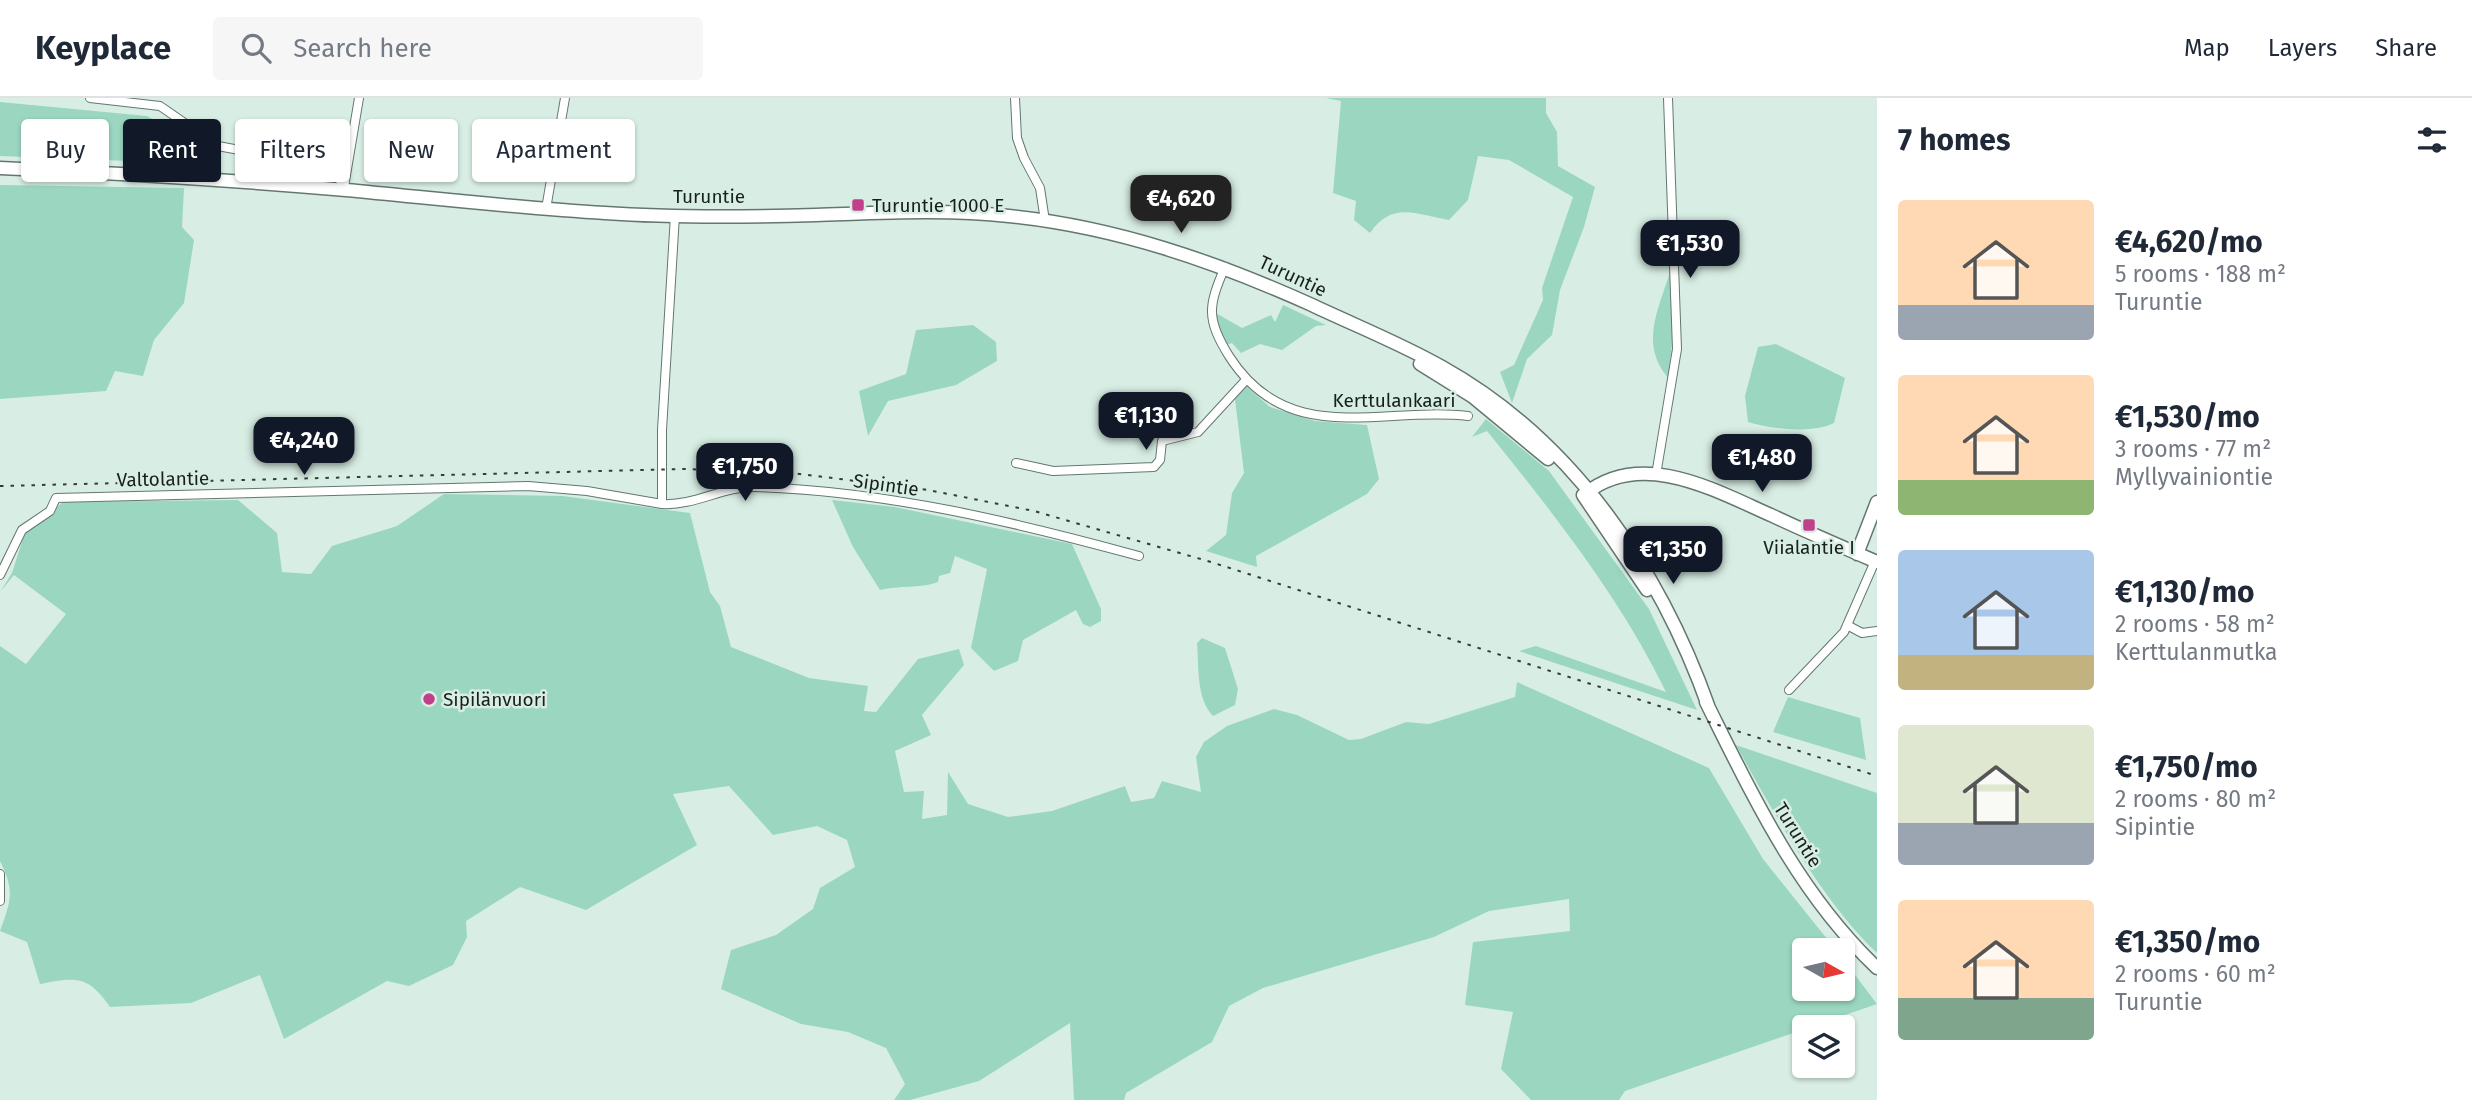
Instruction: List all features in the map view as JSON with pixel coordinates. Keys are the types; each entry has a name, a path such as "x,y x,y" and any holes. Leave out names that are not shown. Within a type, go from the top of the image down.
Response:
{"main road":[{"name":"Turuntie","path":"0,168 160,175 546,209 675,215 953,212 1045,220 1117,234 1225,267 1441,366 1510,413 1612,519 1650,579 1690,659 1709,708 1776,839 1813,894 1877,968"},
{"path":"1586,493 1602,482 1616,478 1656,475 1703,485 1876,562"},
{"path":"1857,554 1877,502"}],"street":[{"path":"90,98 162,102 218,146 288,159 337,174 344,190"},
{"path":"344,190 359,98"},
{"path":"546,209 565,98"},
{"path":"1015,98 1017,138 1040,188 1045,220"},
{"path":"1656,475 1677,349 1668,98"},
{"path":"662,504 662,430 675,215"},
{"name":"Kerttulankaari","path":"1225,267 1214,292 1211,320 1215,333 1245,381 1284,405 1332,418 1468,416"},
{"path":"1016,463 1053,471 1154,467 1160,460 1161,441 1198,432 1245,381"},
{"name":"Valtolantie","path":"0,575 22,530 50,511 57,498 528,486 587,491 662,504"},
{"name":"Sipintie","path":"662,504 680,505 752,487 814,492 896,501 1031,526 1139,556"},
{"path":"1789,690 1847,625 1876,562"},
{"path":"1847,625 1862,633 1877,631"},
{"path":"0,874 0,901"}],"green space":[{"path":"1326,98 1546,98 1546,113 1557,132 1558,166 1595,187 1584,227 1560,290 1552,335 1527,359 1512,403 1500,372 1514,365 1543,300 1542,288 1573,197 1509,160 1478,156 1468,200 1449,220 1415,213 1396,213 1378,223 1370,233 1354,220 1356,201 1333,193 1341,101"},
{"path":"0,102 147,116 152,119 123,119 123,161 109,160 109,119 21,119 21,157 0,156"},
{"path":"0,185 184,188 182,227 194,240 184,303 154,340 143,376 115,371 106,391 0,399"},
{"path":"1670,272 1673,329 1669,379 1660,366 1653,340 1657,314"},
{"path":"1283,305 1326,325 1316,326 1282,350 1260,344 1241,353 1232,343 1226,345 1214,312 1242,328 1271,315 1275,322"},
{"path":"973,325 996,342 997,361 956,385 888,401 868,436 859,391 906,374 916,330"},
{"path":"1776,344 1845,378 1834,423 1815,428 1792,429 1748,422 1745,396 1758,347"},
{"path":"1240,381 1270,407 1315,421 1367,425 1379,479 1367,494 1256,556 1257,567 1206,551 1226,535 1232,493 1244,473 1234,391"},
{"path":"1486,419 1549,471 1649,609 1697,710 1519,651 1536,646 1666,692 1607,589 1561,525 1487,431 1472,437"},
{"path":"444,494 563,496 690,513 710,592 720,606 731,647 809,678 868,686 864,711 876,712 918,659 959,649 964,665 922,715 931,735 895,751 904,792 924,791 922,819 947,815 948,772 968,804 1008,817 1052,811 1125,786 1131,802 1154,798 1162,781 1201,792 1196,757 1204,742 1227,726 1274,709 1297,715 1349,740 1361,739 1406,722 1429,724 1515,697 1517,682 1709,768 1763,859 1826,938 1792,938 1792,1001 1855,1001 1855,975 1877,1004 1845,1015 1792,1015 1792,1033 1625,1091 1619,1100 1531,1100 1501,1069 1513,1012 1465,1005 1473,942 1570,931 1569,899 1489,911 1434,937 1263,988 1229,1006 1212,1042 1126,1093 1124,1100 1074,1100 1070,1023 979,1081 910,1100 894,1100 905,1084 886,1048 848,1032 801,1024 721,989 731,950 776,935 813,909 820,888 855,867 847,840 817,826 773,835 729,786 673,794 697,845 586,910 520,887 466,921 467,937 453,965 409,986 387,981 284,1039 260,975 191,1003 110,1007 95,989 80,981 63,980 40,984 27,942 0,931 10,896 8,880 0,861 0,646 26,664 66,614 14,575 0,592 12,573 25,532 63,502 238,500 277,533 282,572 311,574 332,546 397,526"},
{"path":"832,500 895,507 1072,544 1101,609 1101,621 1090,627 1083,624 1076,610 1023,640 1018,661 994,671 971,648 987,569 955,556 950,573 939,576 938,582 880,590 853,547"},
{"path":"1202,638 1225,648 1238,689 1235,705 1213,716 1204,700 1199,682 1197,643"},
{"path":"1788,697 1860,718 1866,760 1773,732"},
{"path":"1736,745 1877,793 1877,953 1818,882 1782,827"}],"railway":[{"path":"0,486 683,469 792,473 928,490 1034,511 1211,562 1877,776"}],"place":[{"name":"Turuntie 1000 E","path":"858,205"},
{"name":"Viialantie I","path":"1809,525"},
{"name":"Sipilänvuori","path":"429,699"}]}
